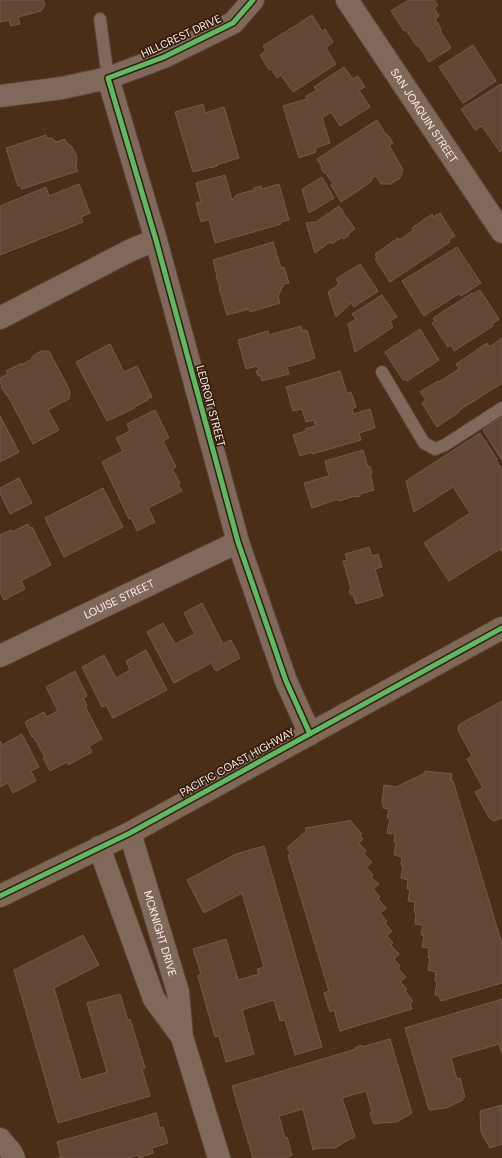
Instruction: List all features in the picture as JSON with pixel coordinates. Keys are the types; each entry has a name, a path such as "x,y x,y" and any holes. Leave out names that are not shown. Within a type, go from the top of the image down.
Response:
{"highway":[{"name":"PACIFIC COAST HIGHWAY","path":"0,896 130,833 502,628"}],"street":[{"name":"HILLCREST DRIVE","path":"108,78 164,57 233,23 253,0"},
{"name":"SAN JOAQUIN STREET","path":"347,0 502,232"},
{"path":"0,96 62,88 108,78"},
{"name":"LEDROIT STREET","path":"108,78 156,240 238,542 286,681 310,734"},
{"path":"0,318 131,250 156,240"},
{"name":"LOUISE STREET","path":"0,656 238,542"},
{"name":"MCKNIGHT DRIVE","path":"130,833 178,992 182,1037 219,1158"},
{"name":"MCKNIGHT DRIVE","path":"99,847 154,999 182,1037"},
{"path":"0,1139 12,1152 14,1158"}],"lane":[{"path":"100,19 108,78"},
{"path":"382,372 424,443 435,448 445,446 502,408"}],"building":[{"path":"0,0 43,0 45,5 41,11 18,17 20,24 11,26 9,20 0,22"},
{"path":"409,0 434,0 438,5 434,8 439,16 435,19 451,48 429,62 406,30 404,31 391,11"},
{"path":"312,15 322,31 325,29 333,42 326,48 336,64 293,92 281,75 277,78 271,69 269,70 260,55 266,51 263,46"},
{"path":"473,45 496,81 463,103 439,67"},
{"path":"344,67 353,79 358,76 365,87 359,90 370,107 340,126 331,112 322,118 330,143 315,148 316,152 299,158 283,106 307,99 306,96 317,90 314,87"},
{"path":"501,84 502,150 500,152 482,126 475,130 461,109"},
{"path":"203,104 205,113 224,107 239,158 211,168 193,172 175,112"},
{"path":"377,120 393,143 389,145 403,170 400,178 391,184 381,184 376,176 371,179 372,181 341,202 331,185 333,184 325,172 324,173 317,159"},
{"path":"46,135 46,138 52,138 56,142 65,139 66,142 72,147 77,157 76,168 78,171 22,189 20,185 18,186 6,148"},
{"path":"225,175 232,200 236,195 253,190 253,192 255,191 254,188 261,186 262,189 279,184 289,220 281,222 281,224 215,243 209,219 201,222 196,203 201,202 196,183"},
{"path":"322,177 334,198 309,213 302,189"},
{"path":"79,184 90,213 81,217 83,222 0,255 0,206 46,187 49,196"},
{"path":"339,206 355,229 344,239 342,237 332,244 330,242 315,253 306,223 316,222"},
{"path":"440,213 455,236 448,240 450,242 390,282 375,259 377,258 375,254 398,238 399,240 414,230 412,228 432,214 433,217"},
{"path":"273,242 281,268 284,267 289,283 284,284 278,296 280,303 250,312 249,309 227,315 213,260"},
{"path":"457,247 481,283 461,296 460,293 424,316 402,281"},
{"path":"360,264 378,291 354,307 351,303 336,317 328,292 339,284 336,279"},
{"path":"480,290 499,319 492,324 493,326 454,351 451,345 448,347 432,323 435,321 433,318 472,293 473,294"},
{"path":"382,295 397,317 390,321 393,327 355,352 348,324 356,319 352,314"},
{"path":"301,326 302,331 307,330 315,358 287,367 289,374 262,381 260,375 258,376 256,371 259,370 257,366 246,369 238,340 268,331 269,335"},
{"path":"420,329 439,360 407,381 405,379 403,380 385,352"},
{"path":"502,338 502,383 458,411 459,412 437,427 422,403 426,400 420,392 459,369 456,364 487,343 489,347"},
{"path":"110,344 124,372 137,366 152,397 134,407 135,408 107,421 76,362"},
{"path":"41,351 49,351 70,391 69,399 48,410 59,430 33,444 8,396 1,387 0,378 8,374 6,371 22,363 22,365"},
{"path":"340,371 347,393 351,392 356,407 352,409 353,414 370,409 375,428 359,433 361,440 300,456 293,435 306,431 305,429 316,426 314,420 306,422 302,409 293,411 286,387"},
{"path":"155,410 169,438 163,441 176,467 172,469 180,483 178,484 182,491 148,508 155,522 137,531 131,518 129,519 102,462 123,451 116,438 130,431 127,424"},
{"path":"0,416 19,452 0,462"},
{"path":"502,417 502,460 483,430"},
{"path":"480,433 497,459 496,460 502,470 502,552 500,549 449,581 424,543 470,513 453,487 414,512 406,481"},
{"path":"363,450 368,467 370,466 372,473 370,473 374,490 360,494 360,496 339,501 338,499 312,508 304,483 329,476 325,461"},
{"path":"19,478 32,503 10,514 0,493 0,488"},
{"path":"103,488 123,527 64,557 45,518"},
{"path":"28,524 30,528 32,527 51,565 21,581 25,589 4,600 0,592 0,535 11,530 12,532"},
{"path":"369,547 372,556 378,554 382,567 375,569 383,596 356,604 353,594 351,595 349,590 351,589 343,561 347,560 345,554"},
{"path":"202,603 223,644 231,640 240,658 216,671 211,663 174,683 147,632 163,623 175,644 195,634 184,613"},
{"path":"146,650 167,690 113,718 106,705 102,707 82,667 104,655 116,678 130,670 126,661"},
{"path":"75,671 87,696 83,698 87,706 85,706 102,739 89,746 92,752 68,765 67,762 50,771 43,758 45,757 33,736 32,737 25,722 44,712 46,717 58,711 46,687"},
{"path":"502,701 502,818 494,821 490,819 475,792 483,788 467,759 472,756 458,728 462,723"},
{"path":"22,734 39,767 31,771 36,781 13,793 8,783 0,787 0,741 2,745"},
{"path":"425,771 452,774 451,781 453,781 502,941 502,983 441,1001 439,996 435,995 437,982 435,981 436,972 428,970 430,958 428,958 429,948 422,947 424,935 421,935 423,925 415,924 415,902 408,901 410,889 407,889 408,880 401,878 403,865 401,865 402,857 394,855 396,842 394,842 395,834 387,833 390,818 387,818 389,809 383,808 382,803 384,785 396,787 423,774 425,775"},
{"path":"350,820 362,834 360,836 363,839 359,843 366,851 364,854 372,862 366,867 373,875 371,877 379,884 373,889 380,897 378,899 386,908 380,913 387,921 385,923 392,931 387,936 393,943 391,945 399,954 394,959 400,966 398,968 406,977 400,982 407,989 405,991 413,1001 410,1004 412,1009 340,1031 334,1010 330,1012 324,993 329,991 288,855 291,853 287,848 306,831 305,828"},
{"path":"264,846 322,1047 295,1055 285,1020 280,1021 274,1000 242,1010 254,1054 226,1062 219,1036 215,1037 198,976 201,974 193,949 226,939 238,980 259,974 257,969 264,967 242,893 204,913 187,880 236,854"},
{"path":"83,935 99,965 54,988 81,1080 107,1072 87,1003 120,994 128,1020 130,1019 145,1068 142,1069 150,1096 58,1123 14,970"},
{"path":"502,999 502,1054 499,1044 451,1058 457,1079 460,1078 465,1097 462,1098 463,1100 446,1108 429,1110 405,1028"},
{"path":"390,1039 412,1113 397,1122 374,1124 370,1113 372,1112 366,1091 342,1098 355,1137 335,1148 318,1148 313,1150 303,1109 279,1116 285,1138 287,1137 292,1155 285,1158 253,1158 232,1086 356,1049 355,1048 362,1045 362,1047"},
{"path":"502,1105 502,1144 490,1148 481,1132 480,1111"},
{"path":"156,1113 160,1128 163,1127 168,1143 152,1148 153,1153 139,1158 138,1155 128,1158 58,1158 61,1157 57,1142"}],"cycle path":[{"path":"253,0 233,23 164,57 108,78 156,240 238,542 286,681 310,734"},
{"path":"0,896 130,833 502,628"}]}
